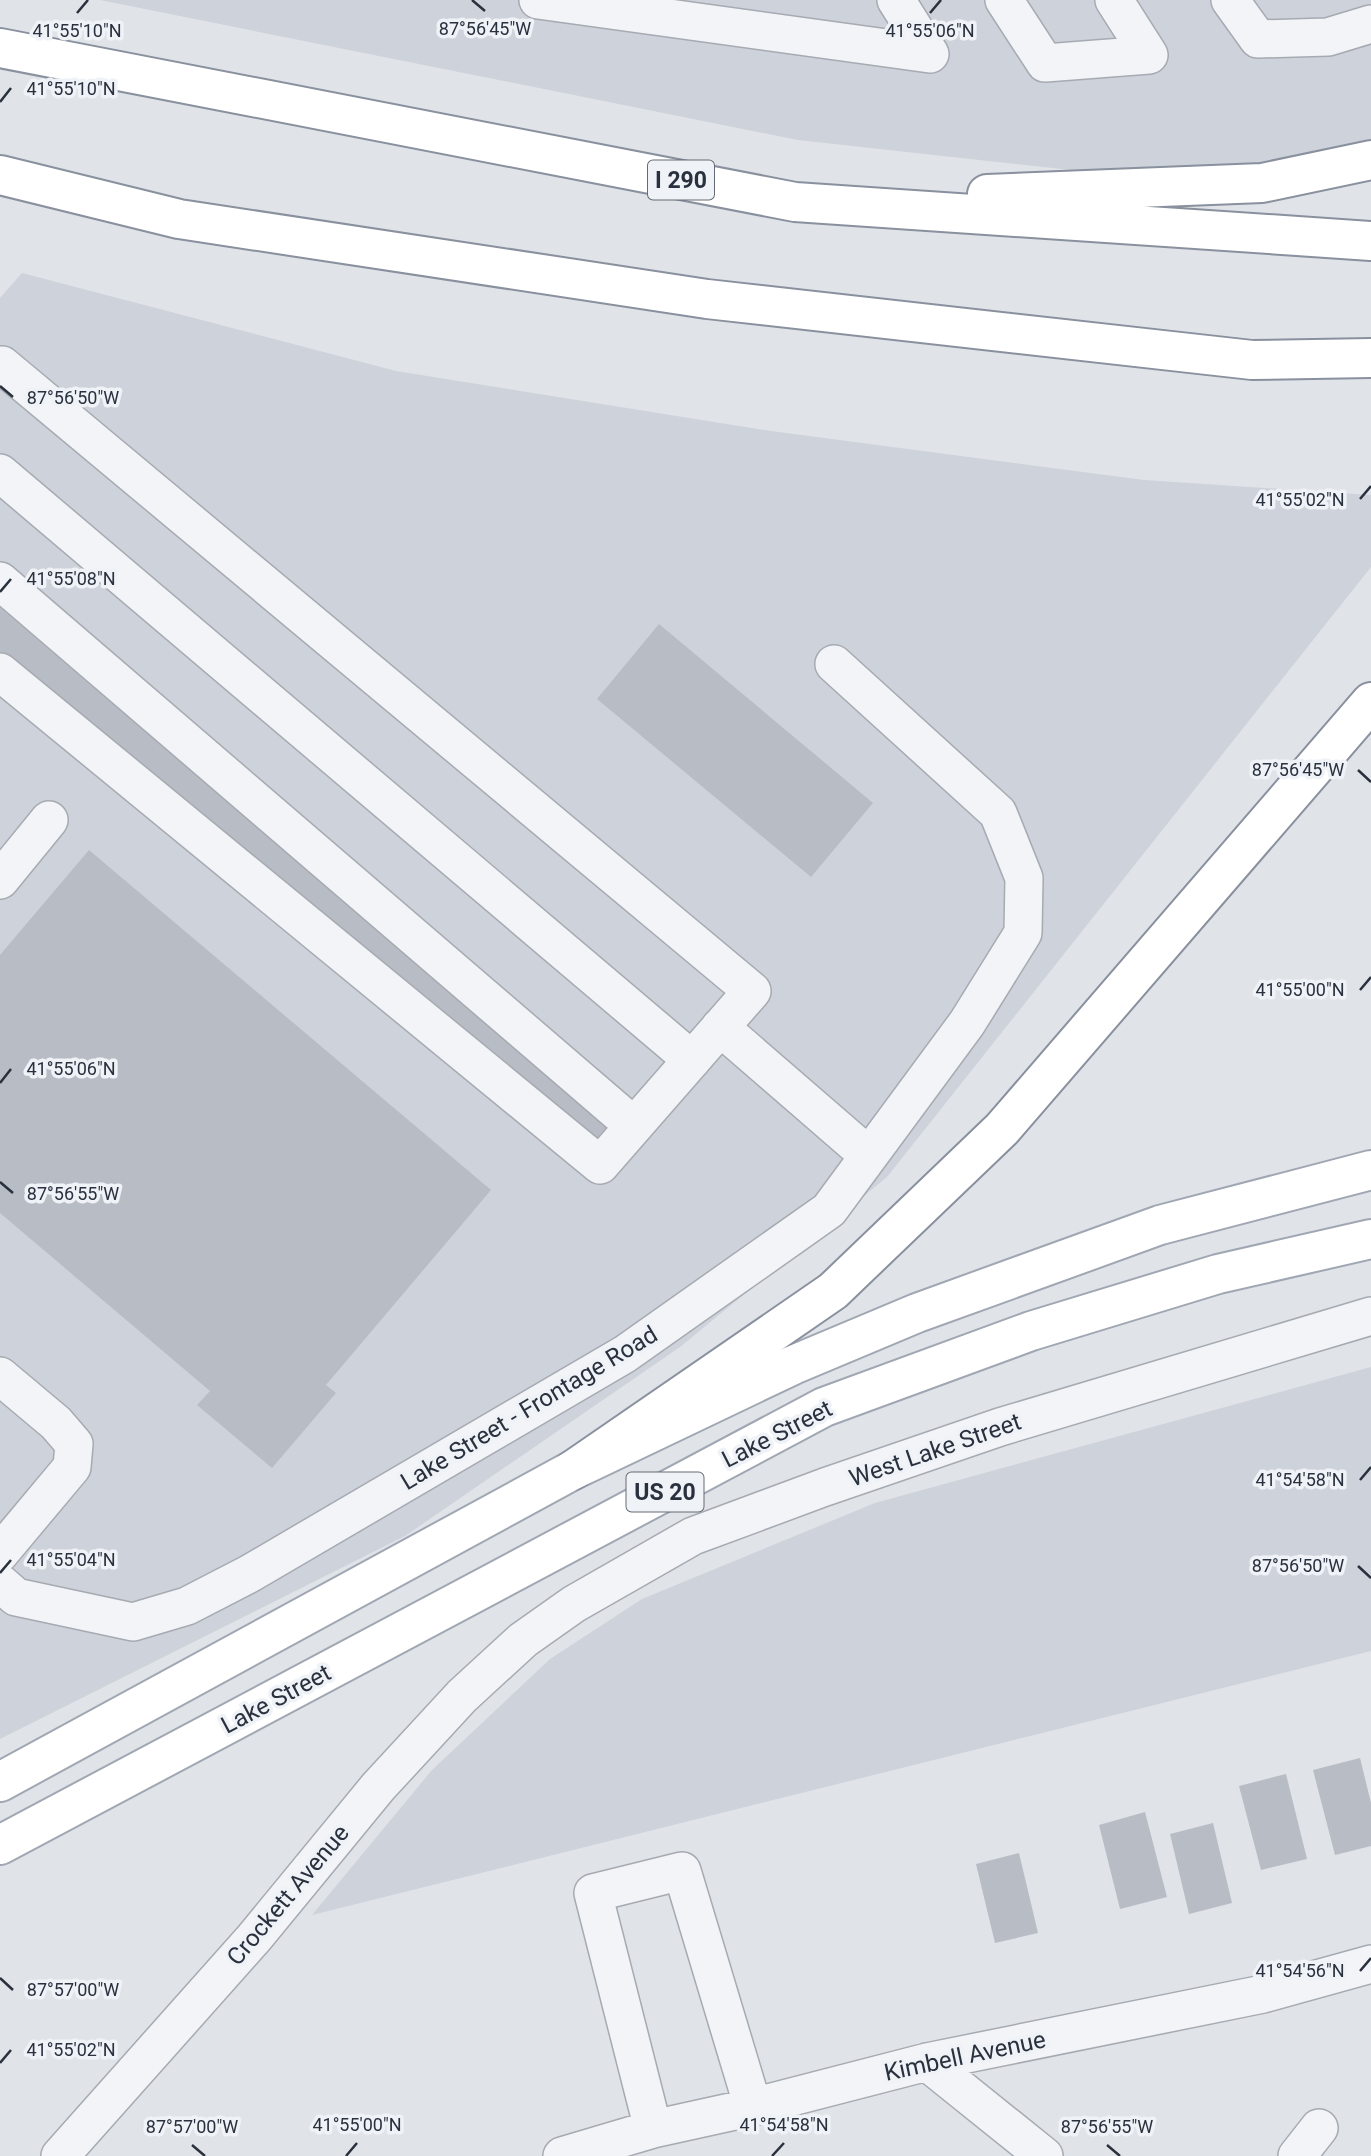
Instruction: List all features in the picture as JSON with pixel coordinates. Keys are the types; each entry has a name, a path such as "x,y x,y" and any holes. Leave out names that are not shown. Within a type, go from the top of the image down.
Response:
{"main road":[{"name":"I 290","path":"0,48 795,202 1371,241"},
{"path":"795,202 1262,183 1371,160"},
{"path":"0,175 178,219 707,299 1252,360 1371,358"},
{"name":"US 20","path":"1,1782 573,1470 833,1291 982,1148 1062,1061 1371,702"},
{"path":"573,1470 793,1365 917,1313 1160,1225 1371,1170"},
{"name":"Lake Street","path":"0,1846 824,1407 1031,1331 1218,1274 1371,1239"}],"street":[{"path":"538,0 617,5 930,54 896,0"},
{"path":"1004,0 1045,63 1149,55 1114,0"},
{"path":"1230,0 1258,39 1328,37 1371,24"},
{"path":"0,367 2,365 752,991 600,1165 0,672"},
{"path":"0,473 692,1060"},
{"path":"0,581 634,1126"},
{"name":"Lake Street - Frontage Road","path":"0,1583 16,1597 133,1622 187,1606 250,1574 625,1354 830,1210 967,1023 1023,933 1024,878 998,813 834,664"},
{"path":"0,880 49,820"},
{"path":"720,1027 869,1156"},
{"name":"West Lake Street","path":"523,1640 574,1604 693,1536 1000,1427 1371,1316"},
{"path":"0,1376 56,1423 74,1444 72,1467 0,1553"},
{"name":"Crockett Avenue","path":"60,2156 254,1938 378,1787 462,1696 523,1640"},
{"path":"653,2129 593,1893 682,1871 752,2107"},
{"name":"Kimbell Avenue","path":"562,2156 653,2129 752,2107 926,2062 1263,1994 1371,1964"},
{"path":"926,2062 1044,2156"}],"shaded area":[{"path":"100,0 1371,0 1371,142 1276,163 1080,171 798,140"},
{"path":"22,273 396,371 771,431 1144,480 1371,495 1371,567 887,1177 680,1347 405,1536 0,1739 0,298"},
{"path":"1371,1367 1371,1651 312,1915 432,1770 550,1659 642,1599 875,1503"}],"building":[{"path":"0,593 627,1126 600,1159 0,657"},
{"path":"659,624 873,803 811,877 597,699"},
{"path":"89,850 491,1190 326,1385 336,1393 272,1468 197,1405 210,1391 0,1213 0,955"},
{"path":"1360,1758 1371,1803 1371,1846 1335,1855 1313,1770"},
{"path":"1286,1774 1307,1859 1261,1870 1239,1786"},
{"path":"1145,1812 1167,1897 1120,1909 1099,1825"},
{"path":"1213,1823 1232,1903 1189,1914 1170,1834"},
{"path":"1019,1853 1038,1933 995,1943 976,1864"}]}
